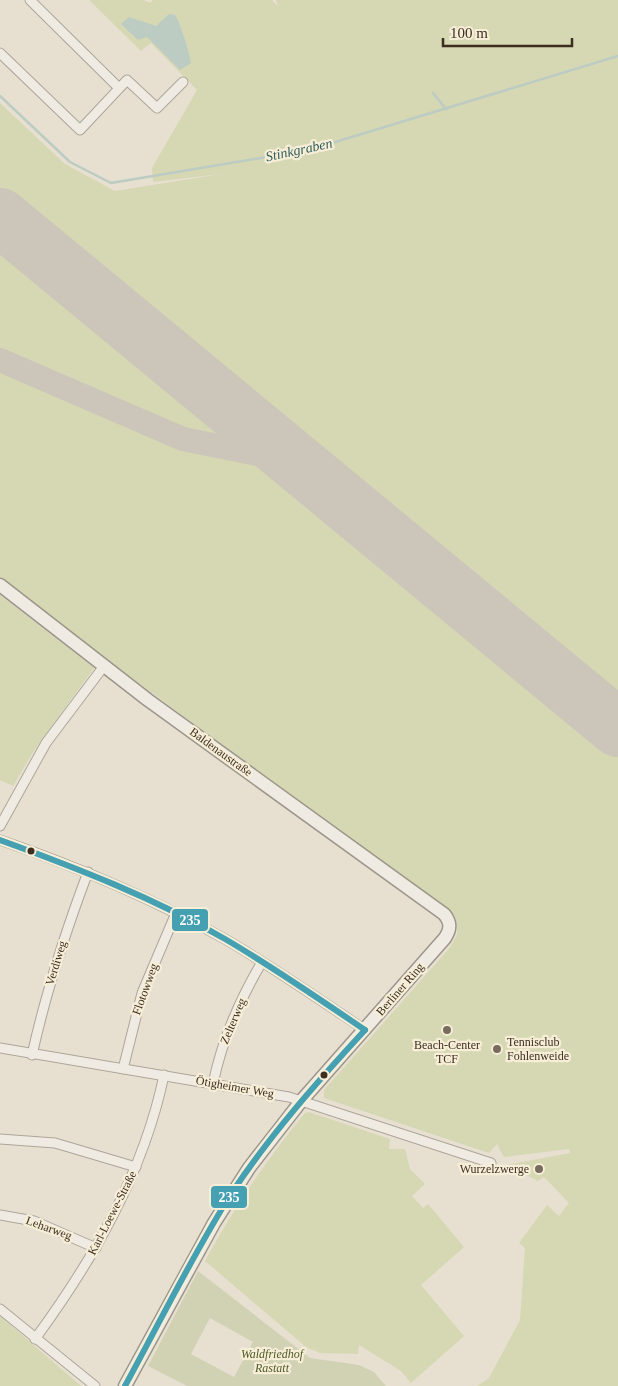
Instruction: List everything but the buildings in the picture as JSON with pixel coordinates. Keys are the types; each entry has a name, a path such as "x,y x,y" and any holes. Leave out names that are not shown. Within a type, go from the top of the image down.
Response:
{"street":[{"path":"30,0 119,88"},
{"path":"0,52 80,130 127,80 157,108 182,82"},
{"name":"Baldenaustraße","path":"0,586 104,666 444,914"},
{"path":"0,826 46,743 104,666"},
{"path":"0,840 88,872 176,913 262,962 365,1030"},
{"name":"Verdiweg","path":"32,1055 42,1010 63,938 88,872"},
{"name":"Flotowweg","path":"124,1069 142,993 176,913"},
{"name":"Berliner Ring","path":"125,1386 214,1223 249,1168 302,1100 445,938 450,927 444,914"},
{"name":"Zelterweg","path":"213,1084 217,1061 233,1016 262,962"},
{"name":"Ötigheimer Weg","path":"0,1048 302,1100 491,1163"},
{"name":"Karl-Loewe-Straße","path":"35,1339 66,1297 96,1248 136,1167 152,1123 164,1075"},
{"path":"0,1139 55,1143 136,1167"},
{"name":"Leharweg","path":"0,1215 34,1221 96,1248"},
{"path":"0,1309 95,1386"}],"green space":[{"path":"89,0 144,0 150,3 153,0 272,0 278,7 276,0 618,0 618,1386 477,1386 489,1378 520,1320 525,1248 519,1243 547,1205 559,1216 569,1203 544,1177 538,1181 506,1165 570,1153 569,1149 504,1157 497,1144 489,1153 324,1098 324,1090 447,951 457,931 455,916 41,611 0,578 0,103 65,164 115,191 221,174 153,182 152,168 197,90 151,43 141,51"},
{"path":"0,595 94,668 35,749 13,786 0,780"},
{"path":"309,1112 390,1139 389,1149 405,1149 410,1169 425,1184 412,1196 423,1208 428,1204 464,1247 421,1285 464,1336 411,1383 401,1371 359,1345 358,1354 320,1353 306,1347 205,1261 227,1222 264,1167 305,1113"},
{"name":"Waldfriedhof Rastatt","path":"198,1271 310,1358 359,1365 374,1372 386,1386 187,1386 148,1366","holes":["210,1318 253,1342 234,1377 191,1354"]},
{"path":"0,1316 81,1386 0,1386"}],"shaded area":[{"path":"169,14 175,15 177,19 191,63 180,70 147,37 138,40 121,24 129,17 156,26"}],"waterway":[{"name":"Stinkgraben","path":"0,96 70,162 111,183 309,150 618,56"},
{"path":"433,93 446,109"}],"taxiway":[{"path":"0,360 183,439 297,462"}],"runway":[{"path":"0,217 618,728"}],"transit line":[{"name":"235","path":"0,840 115,885 198,924 296,983 365,1030"},
{"name":"235","path":"125,1386 190,1265 231,1194 295,1109 365,1030"}],"place":[{"name":"Beach-Center TCF","path":"447,1030"},
{"name":"Tennisclub Fohlenweide","path":"497,1049"},
{"name":"Wurzelzwerge","path":"539,1169"}]}
